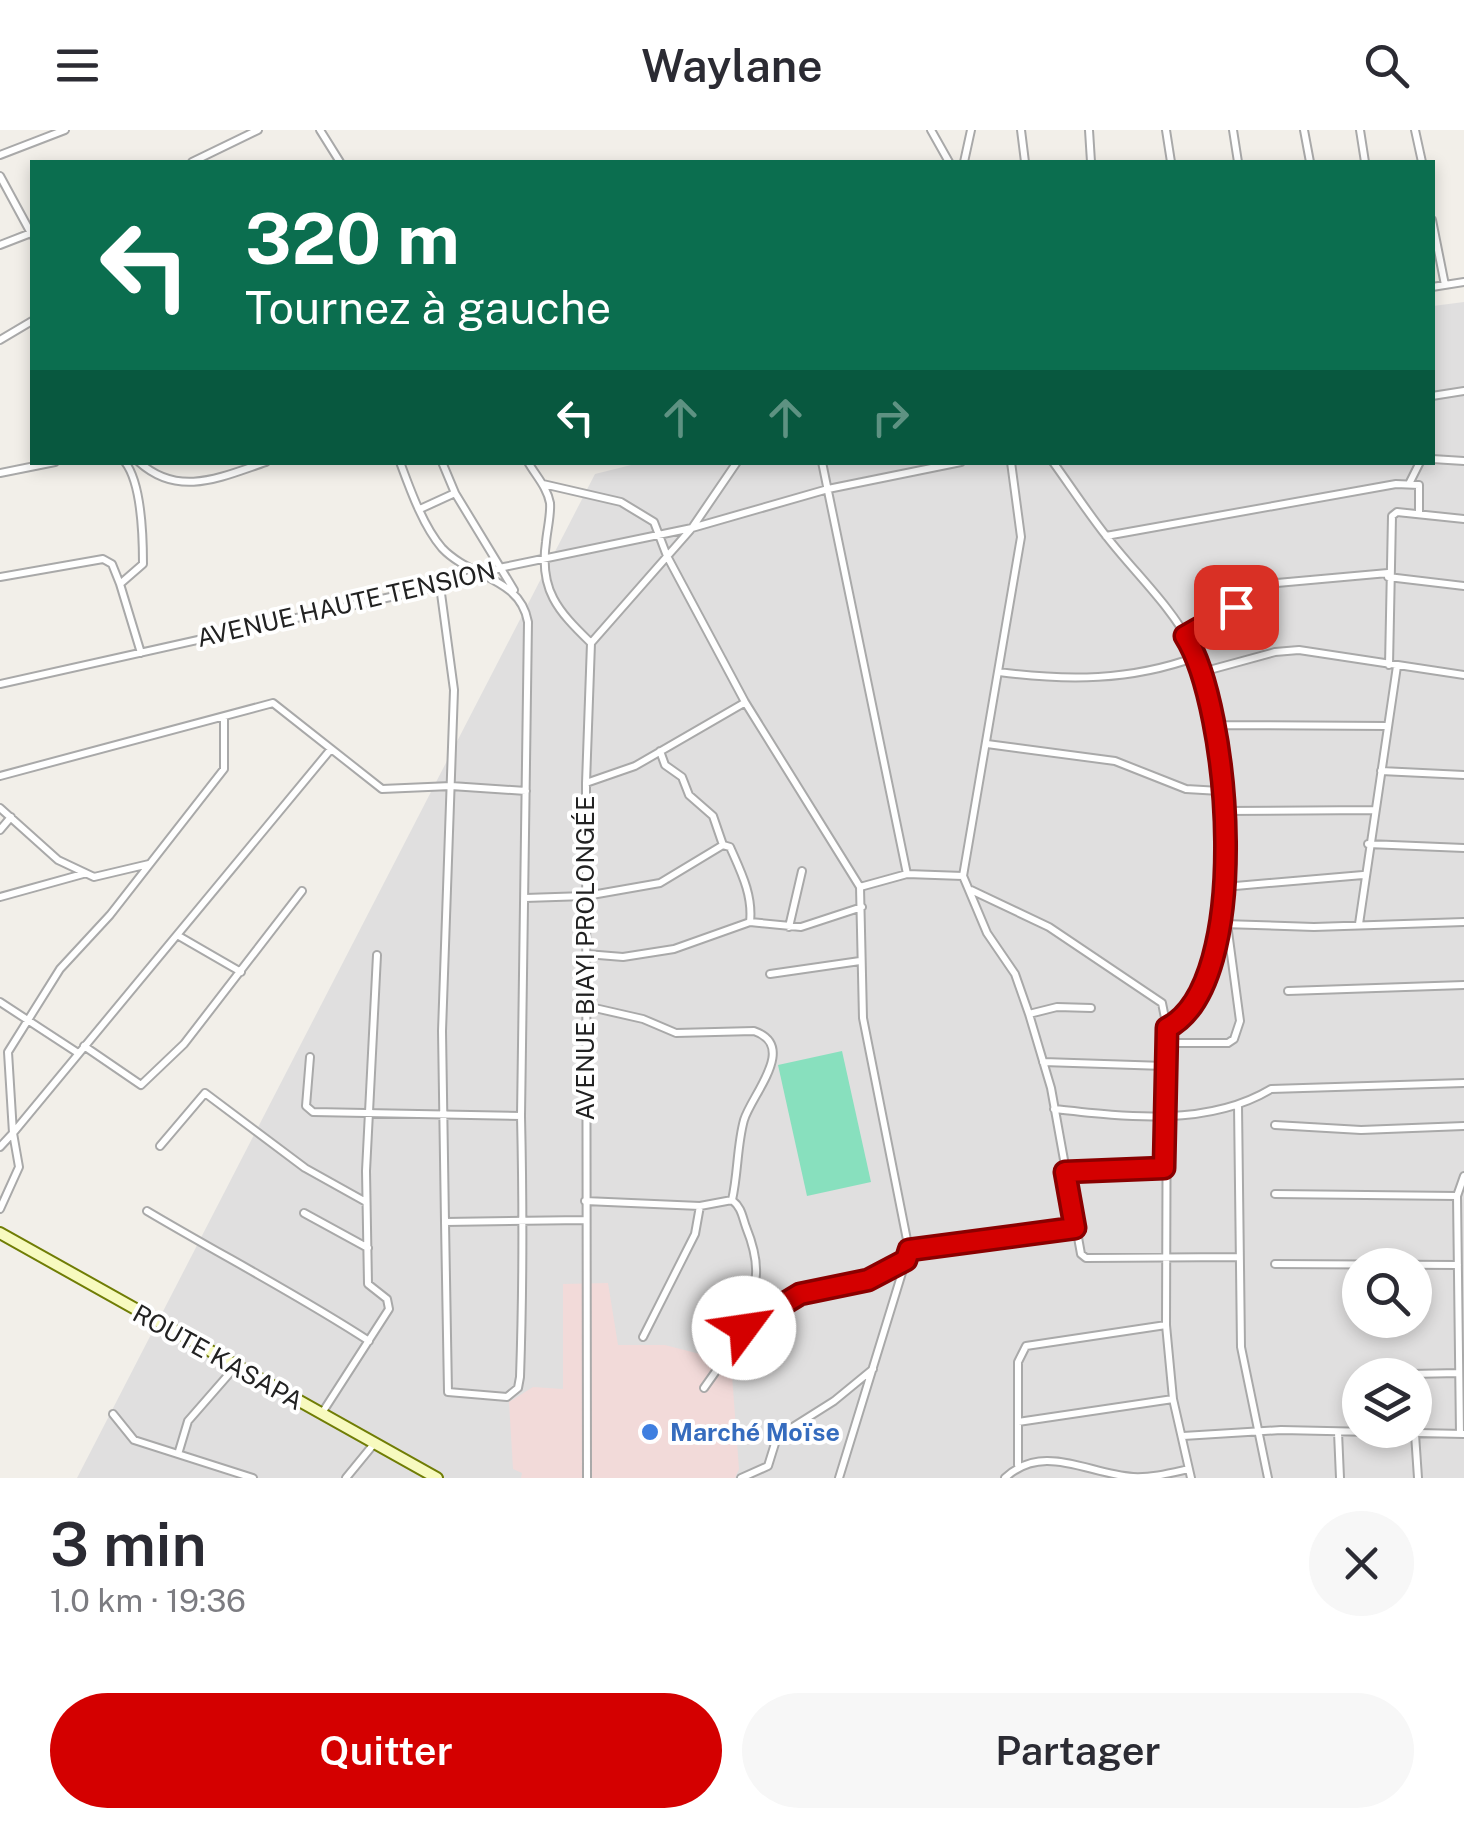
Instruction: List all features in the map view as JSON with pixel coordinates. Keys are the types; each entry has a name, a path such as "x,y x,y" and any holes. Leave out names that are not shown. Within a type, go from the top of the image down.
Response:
{"main road":[{"name":"ROUTE KASAPA","path":"0,1233 438,1478"}],"street":[{"path":"0,155 65,130"},
{"path":"196,160 258,130"},
{"path":"320,130 339,160"},
{"path":"932,130 948,160"},
{"path":"964,160 971,130"},
{"path":"1021,130 1025,160"},
{"path":"1089,130 1091,160"},
{"path":"1166,130 1171,160"},
{"path":"1233,130 1238,160"},
{"path":"1304,130 1310,160"},
{"path":"1360,130 1365,160"},
{"path":"1416,130 1422,160"},
{"path":"0,176 30,230"},
{"path":"0,246 30,235"},
{"path":"1435,235 1445,285"},
{"path":"1435,287 1464,282"},
{"path":"0,340 30,322"},
{"path":"1435,395 1464,390"},
{"path":"1435,458 1464,461"},
{"path":"0,473 40,465"},
{"path":"120,584 143,564 142,518 134,478 127,465"},
{"path":"144,465 172,484 224,478 258,465"},
{"path":"401,465 443,548 515,592"},
{"path":"440,586 454,690 442,1031 446,1387 455,1395 496,1398 514,1394 520,1377 528,622 526,606 455,494 443,465"},
{"path":"530,465 544,484 550,506 544,558 546,588 556,609 591,642 692,528 735,465"},
{"path":"823,465 908,874"},
{"name":"AVENUE HAUTE TENSION","path":"0,684 440,586 504,567 692,528 828,489 946,465"},
{"path":"1011,465 1021,537 963,876 987,933 1016,974 1029,1014 1054,1109 1075,1228 1086,1258 1238,1258"},
{"path":"1055,465 1185,636 1202,672 1215,725 1225,924 1240,1022 1237,1034 1228,1043 1166,1043"},
{"path":"1409,484 1418,465"},
{"path":"544,484 640,510 654,522 667,556 745,702 860,887 864,1018 909,1250 839,1478"},
{"path":"1106,536 1332,493 1409,484 1421,488 1419,514"},
{"path":"420,508 455,494"},
{"path":"1359,924 1393,666 1388,575 1393,514 1464,519"},
{"path":"0,577 103,560 112,564 142,653"},
{"path":"1185,636 1244,602 1254,591 1277,583 1388,575 1464,586"},
{"name":"AVENUE BIAYI PROLONGÉE","path":"587,1478 586,783 591,642"},
{"path":"1202,672 1286,650 1464,675"},
{"path":"998,672 1094,679 1162,669 1196,658"},
{"path":"586,783 635,766 745,702"},
{"path":"0,776 224,719 268,704 280,705 382,789 452,786 526,792"},
{"path":"0,1209 19,1167 12,1132 8,1052 60,969 150,864 224,768 224,719"},
{"path":"1215,725 1388,726"},
{"path":"986,744 1115,762 1186,790 1220,791"},
{"path":"0,1145 331,749"},
{"path":"660,752 666,765 682,777 694,802 713,816 723,846"},
{"path":"1381,771 1464,774"},
{"path":"0,808 58,860 84,873 103,878 150,864"},
{"path":"1222,810 1374,810"},
{"path":"0,830 12,817"},
{"path":"1368,844 1464,848"},
{"path":"524,898 586,896 660,883 723,846 730,847 744,879 752,904 750,922"},
{"path":"789,927 802,871"},
{"path":"0,897 84,873"},
{"path":"860,887 908,874 963,876"},
{"path":"1224,888 1363,874"},
{"path":"970,890 1049,927 1162,1002 1167,1028 1166,1325 1173,1399 1190,1474 1134,1477 1048,1459 1018,1466 1005,1478"},
{"path":"0,1002 141,1084 184,1044 302,891"},
{"path":"586,954 623,957 674,949 750,922 789,927 862,906"},
{"path":"1225,924 1464,922"},
{"path":"1167,1028 1194,1005 1225,924"},
{"path":"177,935 241,972"},
{"path":"321,1414 389,1304 368,1288 366,1202 378,955"},
{"path":"770,974 860,960"},
{"path":"1288,991 1464,986"},
{"path":"586,1006 642,1019 667,1032 754,1031 770,1040 768,1074 744,1118 732,1200"},
{"path":"1029,1014 1057,1007 1092,1008"},
{"path":"310,1057 304,1097 308,1110 521,1116"},
{"path":"1043,1062 1165,1066"},
{"path":"1054,1109 1166,1117 1252,1101 1271,1088 1464,1083"},
{"path":"160,1146 205,1093 305,1168 366,1202"},
{"path":"1238,1104 1242,1347 1268,1478"},
{"path":"1275,1125 1361,1130 1464,1126"},
{"path":"1065,1172 1164,1168"},
{"path":"1432,1434 1462,1434 1457,1196 1464,1176"},
{"path":"1275,1194 1457,1196"},
{"path":"584,1201 700,1206 732,1200"},
{"path":"704,1388 744,1328 758,1285 757,1252 742,1210 732,1200"},
{"path":"642,1337 695,1234 700,1206"},
{"path":"147,1212 224,1259 307,1300 369,1341"},
{"path":"304,1213 368,1248"},
{"path":"446,1222 584,1220"},
{"path":"909,1250 1075,1228"},
{"path":"744,1328 800,1294 868,1280 906,1260"},
{"path":"1275,1264 1458,1265"},
{"path":"1018,1466 1018,1362 1026,1346 1166,1325"},
{"path":"179,1451 188,1421 236,1366"},
{"path":"741,1478 768,1466 777,1437 834,1402 874,1368"},
{"path":"1432,1374 1458,1373"},
{"path":"1018,1422 1173,1399"},
{"path":"113,1414 127,1436 253,1478"},
{"path":"1182,1436 1258,1431 1342,1432"},
{"path":"1338,1432 1340,1478"},
{"path":"346,1478 373,1445"},
{"path":"1416,1448 1418,1478"}],"shaded area":[{"path":"1464,302 1464,1478 77,1478 595,474 631,465 1435,465 1435,306"},
{"path":"608,1283 618,1345 665,1345 731,1362 739,1469 735,1478 521,1478 522,1473 513,1469 509,1402 533,1387 563,1389 563,1284"}],"green space":[{"path":"842,1051 871,1182 807,1196 778,1065"}],"place":[{"name":"Marché Moïse","path":"650,1432"}],"route":[{"path":"744,1328 800,1294 828,1291 888,1272 906,1260 909,1250 949,1241 1075,1228 1065,1172 1164,1168 1167,1028 1179,1022 1194,1005 1215,958 1223,924 1222,810 1215,725 1208,691 1185,636 1236,607"}]}
